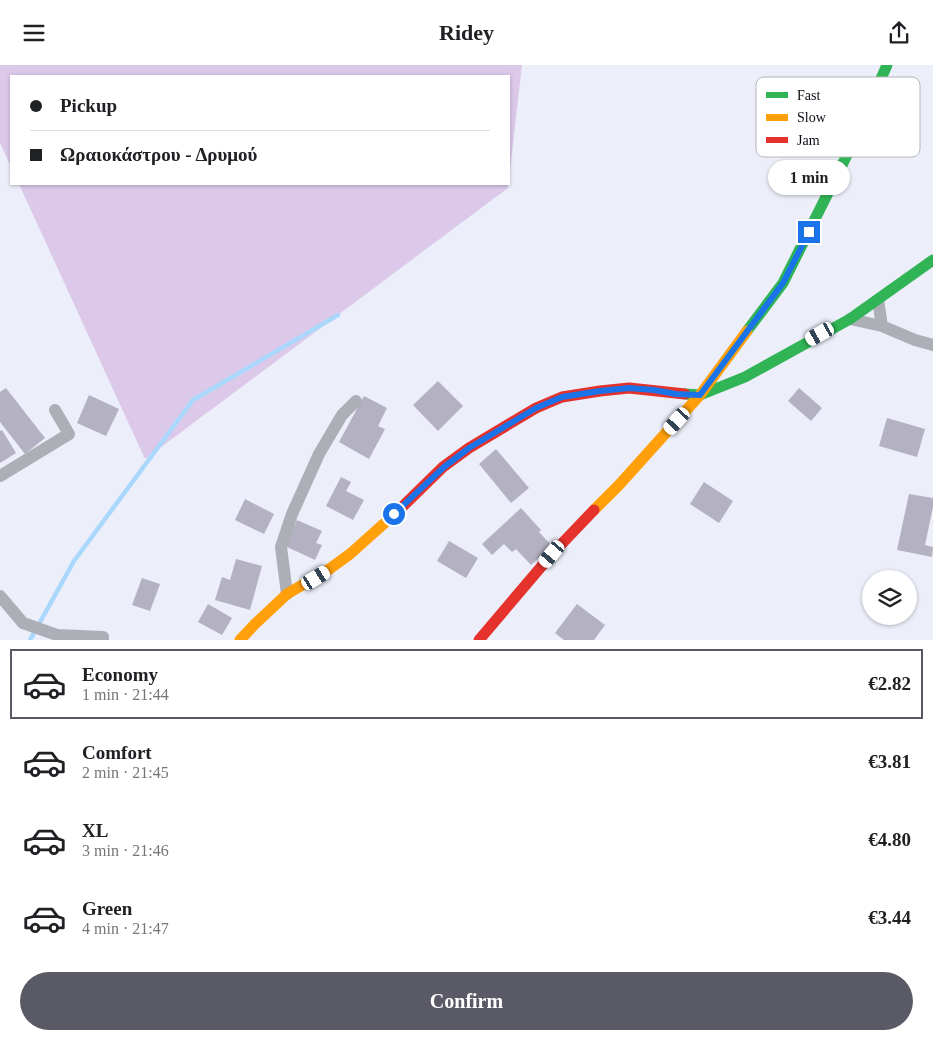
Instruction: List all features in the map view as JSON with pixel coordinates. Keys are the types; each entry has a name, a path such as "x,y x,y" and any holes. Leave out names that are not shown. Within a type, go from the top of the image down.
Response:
{"street":[{"path":"882,77 887,65"},
{"path":"479,640 552,554 619,485 700,395 783,283 846,157"},
{"path":"240,640 287,594 328,570 350,554 385,524 444,467 469,448 536,408 562,397 629,388 700,395 745,377 850,319 933,260"},
{"path":"878,299 882,327"},
{"path":"850,319 882,327 915,341 933,345"},
{"path":"287,594 281,547 292,513 319,454 342,415 356,401"},
{"path":"0,476 69,434 55,410"},
{"path":"0,596 23,623 57,635 104,637 103,640"}],"shaded area":[{"path":"0,65 522,65 510,169 510,75 10,75 10,165 0,143"},
{"path":"19,185 508,185 508,188 145,459"}],"building":[{"path":"438,381 463,406 438,431 413,405"},
{"path":"6,388 45,438 25,454 0,422 0,392"},
{"path":"799,388 822,408 811,421 788,401"},
{"path":"89,395 119,409 106,436 77,423"},
{"path":"364,396 387,408 378,426 385,429 369,459 339,442"},
{"path":"887,418 925,429 917,457 879,446"},
{"path":"2,430 16,453 0,463 0,431"},
{"path":"496,449 529,488 511,503 479,464"},
{"path":"341,477 351,482 346,491 364,500 353,520 326,506"},
{"path":"704,482 733,501 719,523 690,504"},
{"path":"909,494 933,498 933,507 925,545 933,547 932,557 897,550"},
{"path":"245,499 274,514 264,534 235,520"},
{"path":"521,508 541,530 539,532 552,546 531,565 516,549 512,552 504,544 492,555 482,544"},
{"path":"297,520 322,531 316,543 322,545 315,560 285,546"},
{"path":"449,541 478,558 466,578 437,561"},
{"path":"236,559 262,566 250,610 215,600 222,577 230,580"},
{"path":"142,578 160,584 150,611 132,605"},
{"path":"208,604 232,618 222,635 198,622"},
{"path":"577,604 605,625 594,640 564,640 555,633"}],"waterway":[{"path":"30,640 74,561 193,400 338,315"}],"traffic: fast":[{"path":"882,77 887,65"},
{"path":"747,331 783,283 846,157"},
{"path":"685,394 700,395 745,377 850,319 933,260"}],"traffic: slow":[{"path":"594,510 700,395 747,331"},
{"path":"240,640 287,594 328,570 350,554 397,512"}],"traffic: jam":[{"path":"397,512 443,467 469,448 536,408 562,397 629,388 685,394"},
{"path":"479,640 552,554 594,510"}],"route":[{"path":"394,514 444,467 469,448 536,408 562,397 629,388 700,395 783,283 809,232"}]}
